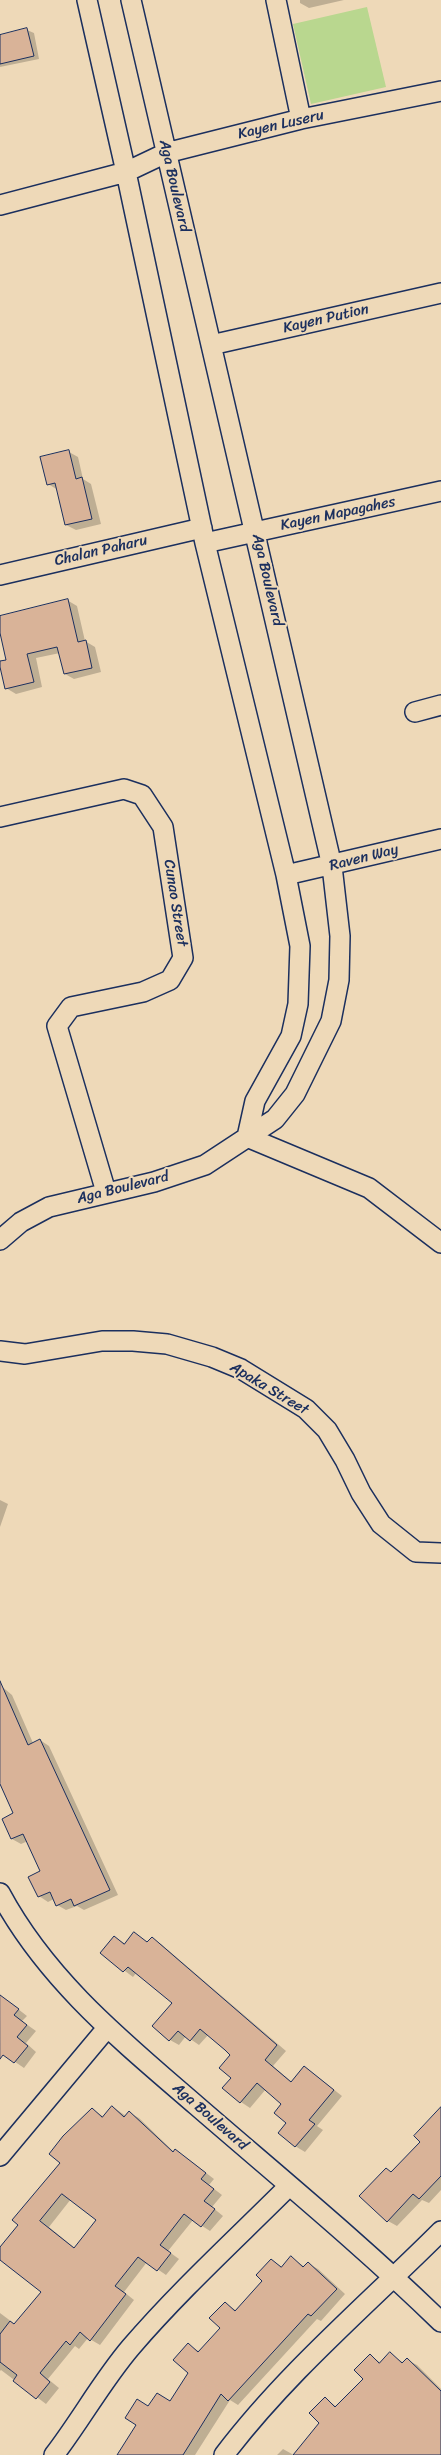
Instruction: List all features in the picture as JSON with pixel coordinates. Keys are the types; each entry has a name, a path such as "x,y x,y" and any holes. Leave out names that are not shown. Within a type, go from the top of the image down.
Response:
{"street":[{"path":"87,0 204,535 286,875 300,946 298,1004 291,1036 255,1101 247,1137 369,1188 441,1243"},
{"name":"Aga Boulevard","path":"0,1240 21,1222 49,1207 154,1182 205,1166 275,1119 295,1094 331,1021 339,980 340,936 332,866 131,0"},
{"path":"276,0 301,119"},
{"name":"Kayen Luseru","path":"0,205 126,172 166,153 301,119 441,91"},
{"name":"Kayen Pution","path":"211,345 441,293"},
{"name":"Kayen Mapagahes","path":"204,535 256,532 441,492"},
{"name":"Chalan Paharu","path":"0,575 204,535"},
{"path":"415,712 441,705"},
{"name":"Cunao Street","path":"0,817 124,789 142,796 163,827 183,958 170,980 142,992 71,1006 57,1026 106,1192"},
{"name":"Raven Way","path":"286,875 332,866 441,839"},
{"name":"Apaka Street","path":"0,1351 25,1354 102,1341 141,1342 167,1344 212,1357 241,1369 306,1409 327,1430 361,1492 382,1524 416,1552 441,1554"},
{"name":"Aga Boulevard","path":"0,1893 27,1938 50,1968 107,2028 395,2277 441,2322"},
{"path":"0,2156 107,2028"},
{"path":"54,2455 100,2385 131,2346 178,2295 289,2186"},
{"path":"224,2455 277,2391 441,2231"}],"green space":[{"path":"367,7 386,87 311,104 293,24"}],"building":[{"path":"27,28 34,56 0,64 0,35"},
{"path":"69,450 76,479 82,477 92,519 65,525 55,483 47,485 40,457"},
{"path":"68,599 78,642 86,640 92,668 64,674 57,647 27,654 34,682 5,689 0,667 0,661 6,660 0,633 0,616"},
{"path":"0,1681 28,1745 40,1739 110,1890 74,1906 71,1899 56,1906 50,1892 38,1897 28,1877 40,1871 23,1834 11,1839 2,1819 13,1813 0,1784"},
{"path":"134,1932 147,1942 152,1937 277,2045 265,2060 291,2082 304,2066 334,2090 309,2120 315,2124 295,2147 278,2133 286,2123 274,2113 281,2104 257,2083 240,2103 222,2088 231,2078 219,2068 230,2055 225,2050 200,2029 190,2041 178,2031 169,2041 152,2026 172,2003 128,1967 123,1972 100,1953 114,1936 124,1944"},
{"path":"0,1995 19,2009 14,2015 27,2025 17,2037 28,2046 14,2063 3,2055 0,2059"},
{"path":"112,2106 124,2117 129,2111 173,2152 175,2149 206,2173 201,2179 214,2189 204,2201 215,2209 201,2227 184,2214 160,2245 171,2253 157,2271 138,2257 115,2286 126,2294 90,2341 80,2332 70,2345 66,2341 40,2373 50,2382 36,2399 13,2381 17,2375 0,2362 0,2334 10,2321 14,2324 41,2292 0,2260 0,2247 18,2225 12,2220 60,2163 49,2154 63,2136 92,2108 102,2117","holes":["62,2194 96,2220 74,2248 40,2221"]},
{"path":"441,2107 441,2176 419,2199 413,2194 387,2222 359,2196 386,2168 391,2172 420,2142 414,2136"},
{"path":"291,2256 303,2267 308,2262 337,2289 311,2316 308,2314 228,2401 221,2394 183,2455 117,2455 136,2425 125,2418 137,2399 148,2406 157,2393 170,2401 188,2373 173,2360 188,2343 198,2352 220,2328 209,2318 225,2302 235,2311 262,2281 256,2275 271,2259 281,2267"},
{"path":"390,2352 402,2363 407,2358 441,2391 441,2455 293,2455 319,2423 309,2413 325,2397 335,2407 363,2379 354,2370 370,2354 379,2363"}]}
